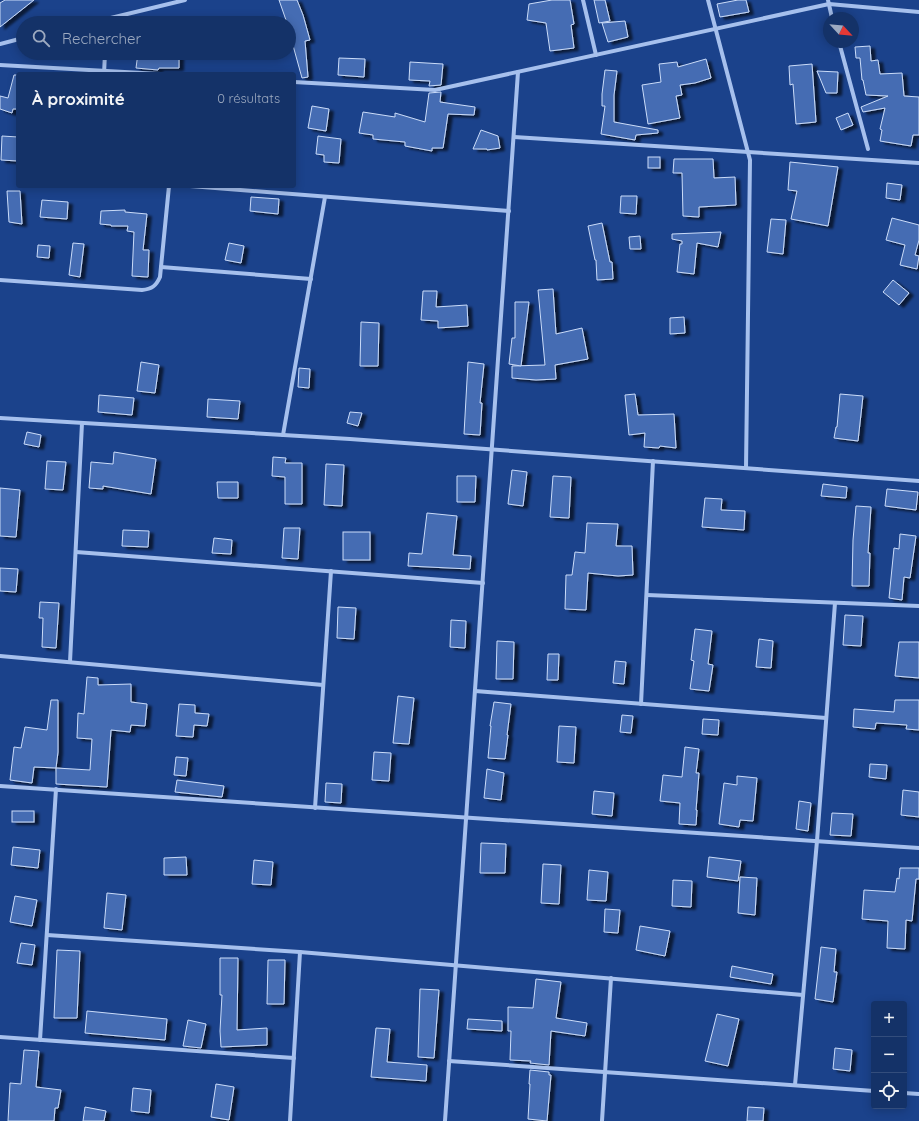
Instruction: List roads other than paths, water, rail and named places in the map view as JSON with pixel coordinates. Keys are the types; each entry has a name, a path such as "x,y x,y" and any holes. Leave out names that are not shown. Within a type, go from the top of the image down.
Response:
{"street":[{"path":"125,16 184,0"},
{"path":"583,0 596,55"},
{"path":"708,0 750,160 746,468"},
{"path":"828,2 830,12"},
{"path":"296,82 435,90 716,29 828,2 919,12"},
{"path":"0,44 16,40"},
{"path":"841,48 868,149"},
{"path":"0,65 104,72 105,60"},
{"path":"445,1121 518,72"},
{"path":"514,137 919,163"},
{"path":"0,280 142,290 150,289 156,285 160,278 169,188"},
{"path":"215,188 509,211"},
{"path":"283,435 325,197"},
{"path":"161,267 311,279"},
{"path":"0,418 492,449 919,481"},
{"path":"70,662 82,423"},
{"path":"641,704 653,461"},
{"path":"76,552 483,583"},
{"path":"315,808 330,571"},
{"path":"646,595 919,606"},
{"path":"795,1085 817,841 834,603"},
{"path":"0,656 323,685"},
{"path":"475,691 826,718"},
{"path":"0,786 919,848"},
{"path":"40,1040 56,789"},
{"path":"47,935 300,952 803,995"},
{"path":"290,1121 300,952"},
{"path":"602,1121 611,978"},
{"path":"0,1038 294,1058"},
{"path":"449,1060 871,1091"},
{"path":"907,1093 919,1094"}]}
